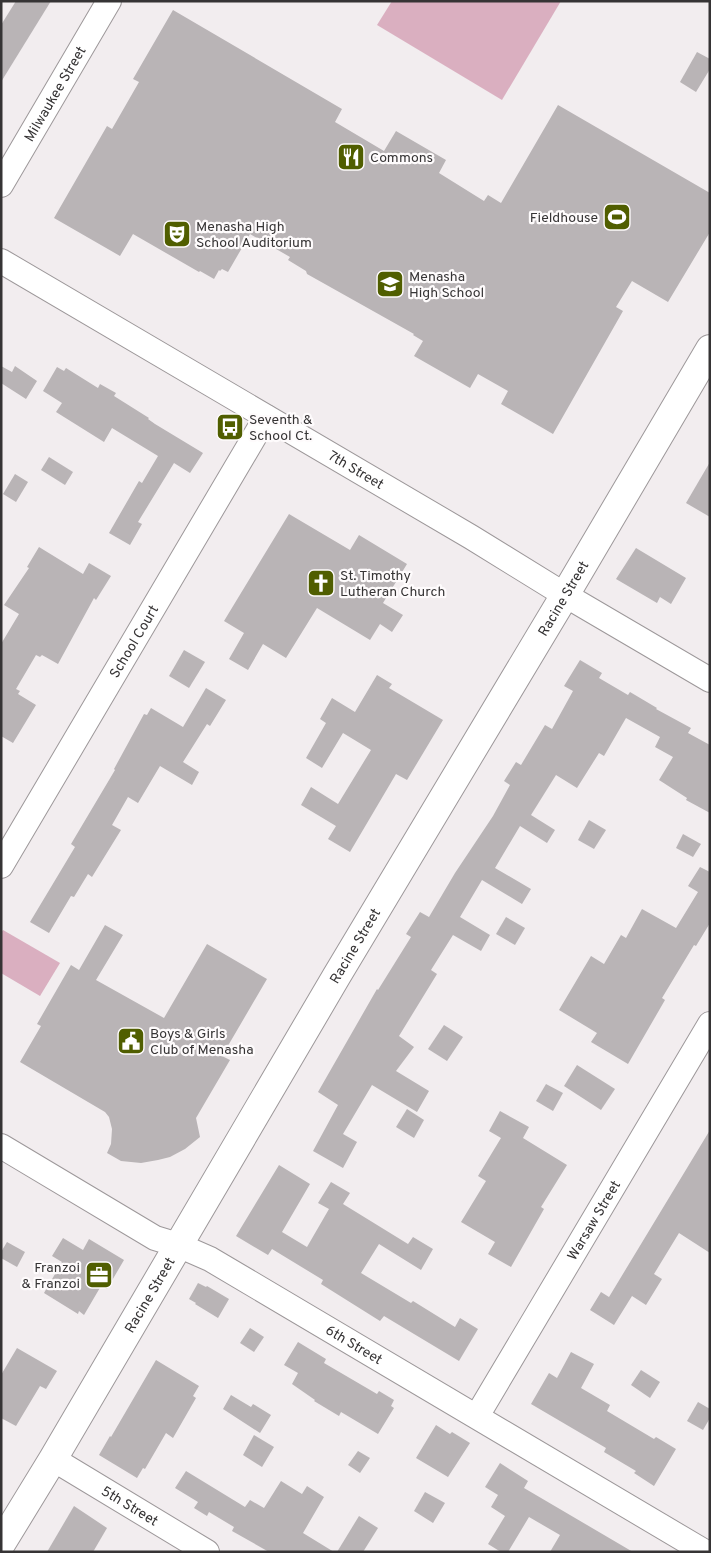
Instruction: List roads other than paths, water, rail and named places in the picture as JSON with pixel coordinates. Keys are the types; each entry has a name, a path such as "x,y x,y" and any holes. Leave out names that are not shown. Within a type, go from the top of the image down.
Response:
{"main road":[{"name":"Racine Street","path":"1,1544 710,349"}],"street":[{"name":"Milwaukee Street","path":"1,185 109,1"},
{"name":"7th Street","path":"1,261 471,537 565,595 710,680"},
{"name":"School Court","path":"1,866 266,416"},
{"name":"Warsaw Street","path":"477,1416 710,1024"},
{"name":"6th Street","path":"1,1146 155,1238 178,1244 210,1259 705,1552"},
{"name":"5th Street","path":"53,1459 207,1552"}],"place":[{"name":"Commons","path":"351,157"},
{"name":"Fieldhouse","path":"617,217"},
{"name":"Menasha High School Auditorium","path":"177,234"},
{"name":"Menasha High School","path":"390,284"},
{"name":"Seventh & School Ct.","path":"230,427"},
{"name":"St. Timothy Lutheran Church","path":"321,583"},
{"name":"Boys & Girls Club of Menasha","path":"131,1041"},
{"name":"Franzoi & Franzoi","path":"99,1275"}]}
